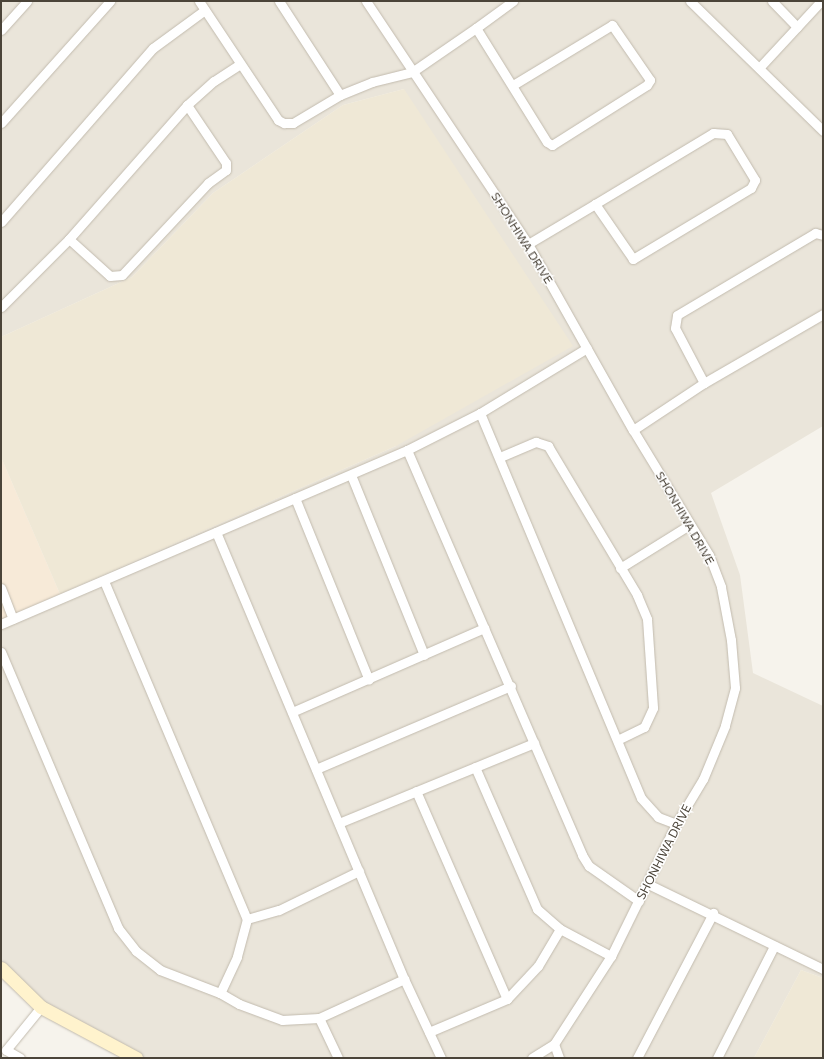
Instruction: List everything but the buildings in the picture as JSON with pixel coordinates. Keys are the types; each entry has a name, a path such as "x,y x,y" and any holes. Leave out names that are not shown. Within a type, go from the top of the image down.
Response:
{"street":[{"path":"1,30 27,1"},
{"path":"1,123 110,1"},
{"path":"199,1 278,120 284,123 293,123 340,95 372,82 412,72 513,1"},
{"path":"279,1 340,95"},
{"name":"SHONHIWA DRIVE","path":"366,1 528,244 633,430 689,525 709,555 721,587 731,640 735,688 725,726 703,779 676,824 648,884 611,956 554,1044 532,1058"},
{"path":"690,1 823,131"},
{"path":"772,1 797,27"},
{"path":"759,68 821,1"},
{"path":"1,222 153,48 205,10"},
{"path":"476,28 513,85 547,142 552,144 647,85 650,80 612,25 513,85"},
{"path":"1,307 69,239 187,105 214,81 240,64"},
{"path":"69,239 110,276 122,275 208,183 226,170 226,163 187,105"},
{"path":"528,244 595,204 720,132 727,134 737,147 754,180 751,188 633,260 595,204"},
{"path":"704,383 675,328 677,315 815,233 823,235"},
{"path":"633,430 704,383 823,314"},
{"path":"1,624 407,450 480,413 587,348"},
{"path":"480,413 619,739 641,798 658,817 676,824"},
{"path":"500,457 536,442 548,446 620,568 647,619 654,699 653,708 644,727 619,739"},
{"path":"407,450 589,866 638,901"},
{"path":"351,475 424,656"},
{"path":"295,498 369,680"},
{"path":"620,568 689,525"},
{"path":"216,532 404,979 441,1058"},
{"path":"104,581 247,919 237,957 220,994"},
{"path":"1,588 13,619"},
{"path":"292,712 424,656 484,628"},
{"path":"1,652 118,928 136,951 160,970 220,994 239,1004 282,1020 319,1018 404,979"},
{"path":"316,769 511,686"},
{"path":"339,823 534,743"},
{"path":"475,767 525,885 537,909 560,929 611,956"},
{"path":"416,791 507,999"},
{"path":"247,919 279,910 359,871"},
{"path":"648,884 713,913 774,946 823,969"},
{"path":"637,1058 713,913"},
{"path":"428,1032 507,999 538,966 560,929"},
{"path":"717,1058 774,946"},
{"path":"1,968 41,1007 136,1058"},
{"path":"20,1058 4,1048 41,1007"},
{"path":"319,1018 338,1058"},
{"path":"554,1044 559,1058"}],"shaded area":[{"path":"1,1 823,1 823,426 711,493 740,575 753,673 823,706 823,978 801,970 754,1058 139,1058 29,999 1,964 1,620 396,446 404,89 343,105 213,193 132,277 1,337"},
{"path":"404,89 573,346 396,446 60,594 1,457 1,337 132,277 213,193 343,105"},
{"path":"1,457 60,594 1,620"},
{"path":"801,970 823,978 823,1058 754,1058"}]}
